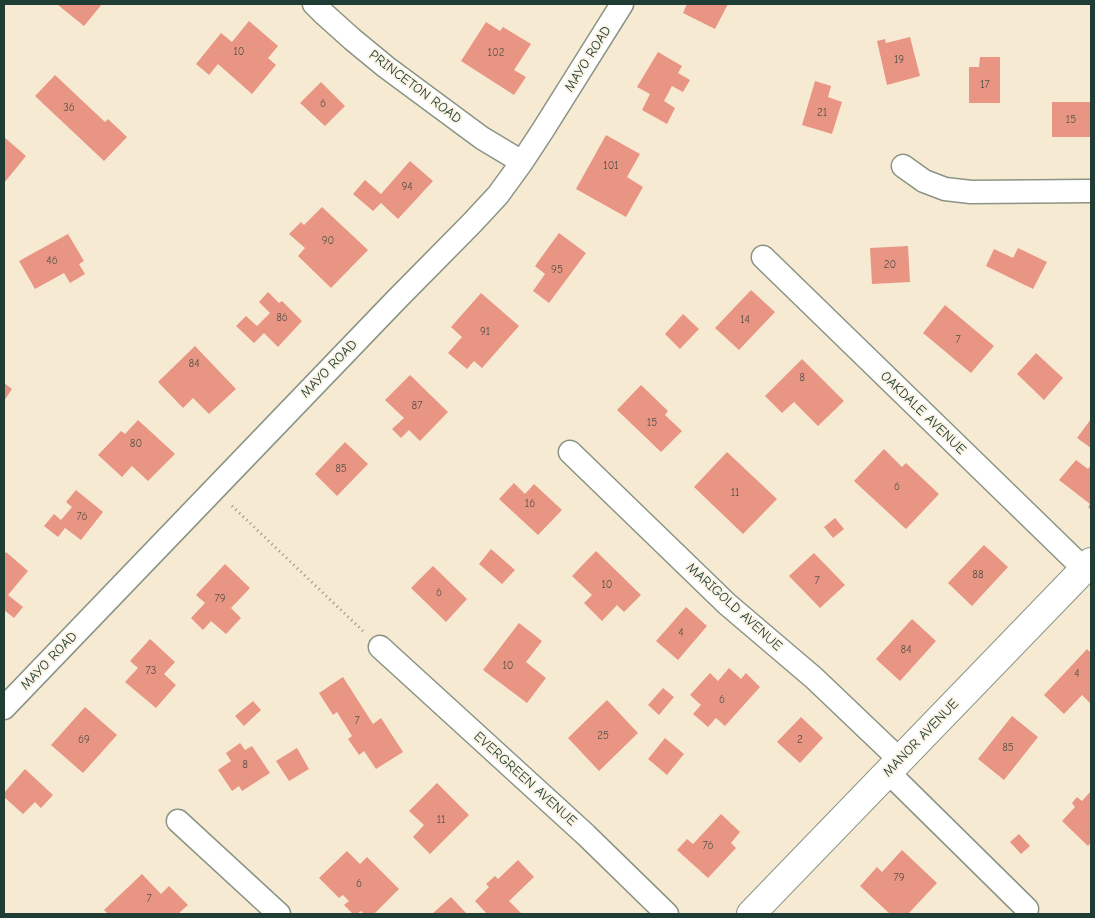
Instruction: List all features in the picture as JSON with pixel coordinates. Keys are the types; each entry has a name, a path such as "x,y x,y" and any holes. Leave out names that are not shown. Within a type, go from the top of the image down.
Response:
{"street":[{"name":"PRINCETON ROAD","path":"314,4 386,67 482,138 522,162"},
{"name":"MAYO ROAD","path":"4,708 498,195 556,110 622,4"},
{"path":"903,166 924,181 945,189 971,192 1091,191"},
{"name":"OAKDALE AVENUE","path":"763,257 1089,564"},
{"name":"MARIGOLD AVENUE","path":"570,452 727,604 820,683 1026,909"},
{"name":"MANOR AVENUE","path":"751,914 1089,564"},
{"name":"EVERGREEN AVENUE","path":"380,647 586,835 667,914"},
{"path":"178,820 279,914"}],"path":[{"path":"214,489 380,647"}],"building":[{"path":"59,4 102,4 84,26"},
{"path":"687,4 728,4 715,29 683,13"},
{"path":"249,21 278,46 268,58 276,65 252,94 218,64 209,75 196,64 221,33 232,42"},
{"path":"486,22 500,31 503,27 531,44 514,70 526,77 514,95 461,61"},
{"path":"910,37 920,76 887,85 877,41 885,39 886,43"},
{"path":"658,52 682,66 678,73 690,80 683,92 672,86 664,101 675,108 667,124 642,110 650,94 637,87"},
{"path":"980,57 1000,57 1000,103 969,103 969,67 979,67"},
{"path":"55,75 105,122 108,119 127,137 104,161 35,96"},
{"path":"815,81 831,86 828,97 842,102 832,134 802,125"},
{"path":"321,82 345,106 325,126 300,103"},
{"path":"1052,102 1090,102 1090,137 1052,137"},
{"path":"606,135 640,154 627,177 643,187 626,217 576,189"},
{"path":"4,137 26,156 4,183"},
{"path":"410,161 433,181 398,219 381,203 373,211 353,194 365,180 381,194"},
{"path":"322,207 368,250 331,288 298,256 305,248 289,234 301,222 304,225"},
{"path":"559,233 586,253 549,303 533,291 545,274 535,266"},
{"path":"68,234 84,261 79,264 85,274 70,283 64,273 35,289 19,261"},
{"path":"908,246 910,282 872,284 870,248"},
{"path":"1018,248 1047,262 1033,289 986,266 994,249 1013,258"},
{"path":"751,290 775,312 739,350 715,328"},
{"path":"268,292 279,303 282,301 302,321 278,347 264,333 254,343 236,326 246,316 257,326 270,313 259,302"},
{"path":"481,293 519,326 482,368 474,361 467,369 448,353 462,337 451,327"},
{"path":"945,305 994,346 971,373 923,333"},
{"path":"683,314 699,329 680,349 665,334"},
{"path":"195,346 236,389 209,414 193,398 183,408 158,382"},
{"path":"1036,353 1063,378 1044,400 1017,374"},
{"path":"802,359 844,401 818,426 794,402 782,413 765,396"},
{"path":"410,375 448,412 420,441 409,430 401,438 392,429 404,418 385,400"},
{"path":"4,383 12,389 4,401"},
{"path":"641,385 668,411 665,415 682,431 661,452 617,410"},
{"path":"1091,419 1091,448 1077,438"},
{"path":"138,420 175,454 148,481 132,466 122,477 98,455 121,431 125,434"},
{"path":"345,442 368,464 337,496 315,474"},
{"path":"884,449 902,467 906,463 939,494 906,529 854,481"},
{"path":"727,452 777,499 743,534 694,487"},
{"path":"1076,460 1088,469 1091,465 1091,510 1088,507 1090,504 1059,480"},
{"path":"514,483 525,494 534,484 562,510 538,535 499,499"},
{"path":"76,490 103,512 81,540 65,528 58,537 44,526 54,514 61,520 72,507 66,502"},
{"path":"835,518 844,529 833,538 824,527"},
{"path":"984,545 1008,567 972,606 948,583"},
{"path":"491,549 515,570 502,584 479,564"},
{"path":"596,551 641,595 624,612 617,605 602,621 584,603 592,595 572,576"},
{"path":"6,552 28,571 8,595 23,607 14,618 4,610 4,555"},
{"path":"814,553 845,585 820,608 789,576"},
{"path":"225,564 250,588 231,608 241,618 226,634 211,621 203,630 191,618 205,603 196,595"},
{"path":"433,566 467,599 446,622 411,588"},
{"path":"686,607 707,626 678,660 656,641"},
{"path":"912,619 936,641 900,681 876,659"},
{"path":"519,623 542,641 526,662 546,678 527,703 483,670"},
{"path":"150,639 175,662 164,674 176,685 156,708 125,682 138,668 130,661"},
{"path":"1087,649 1091,653 1091,704 1082,695 1064,714 1044,695"},
{"path":"729,668 741,679 746,673 760,687 725,726 716,718 708,727 693,714 701,705 690,695 710,673 718,681"},
{"path":"343,677 373,724 381,718 403,752 376,769 364,751 359,755 348,739 352,736 337,712 333,715 319,693"},
{"path":"663,688 674,697 659,715 648,705"},
{"path":"607,700 638,733 599,771 568,738"},
{"path":"253,701 261,710 244,726 235,716"},
{"path":"85,707 117,735 83,773 51,745"},
{"path":"1012,716 1038,737 1004,780 978,759"},
{"path":"801,717 823,738 800,763 777,742"},
{"path":"665,738 684,754 667,775 648,759"},
{"path":"240,743 245,750 252,746 270,773 242,791 239,786 232,791 218,770 231,761 226,753"},
{"path":"297,748 309,769 289,781 276,761"},
{"path":"25,769 53,795 41,808 35,802 23,814 4,797 4,793"},
{"path":"437,783 469,815 430,854 413,837 424,825 409,811"},
{"path":"1091,791 1091,842 1088,846 1062,821 1075,807 1072,803 1077,797 1082,801"},
{"path":"721,814 740,832 731,843 736,848 708,878 677,850 687,839 693,844"},
{"path":"1019,834 1030,846 1021,854 1010,842"},
{"path":"902,850 937,883 908,914 890,914 860,886 877,867 882,872"},
{"path":"347,851 360,864 367,857 399,889 374,914 364,914 361,911 353,914 344,905 349,901 343,895 339,898 319,878"},
{"path":"518,860 534,877 509,901 522,914 487,914 475,901 489,887 486,884 495,876 498,879"},
{"path":"142,874 161,894 169,886 188,905 178,914 108,914 104,910"},
{"path":"451,897 466,913 432,914"}]}
